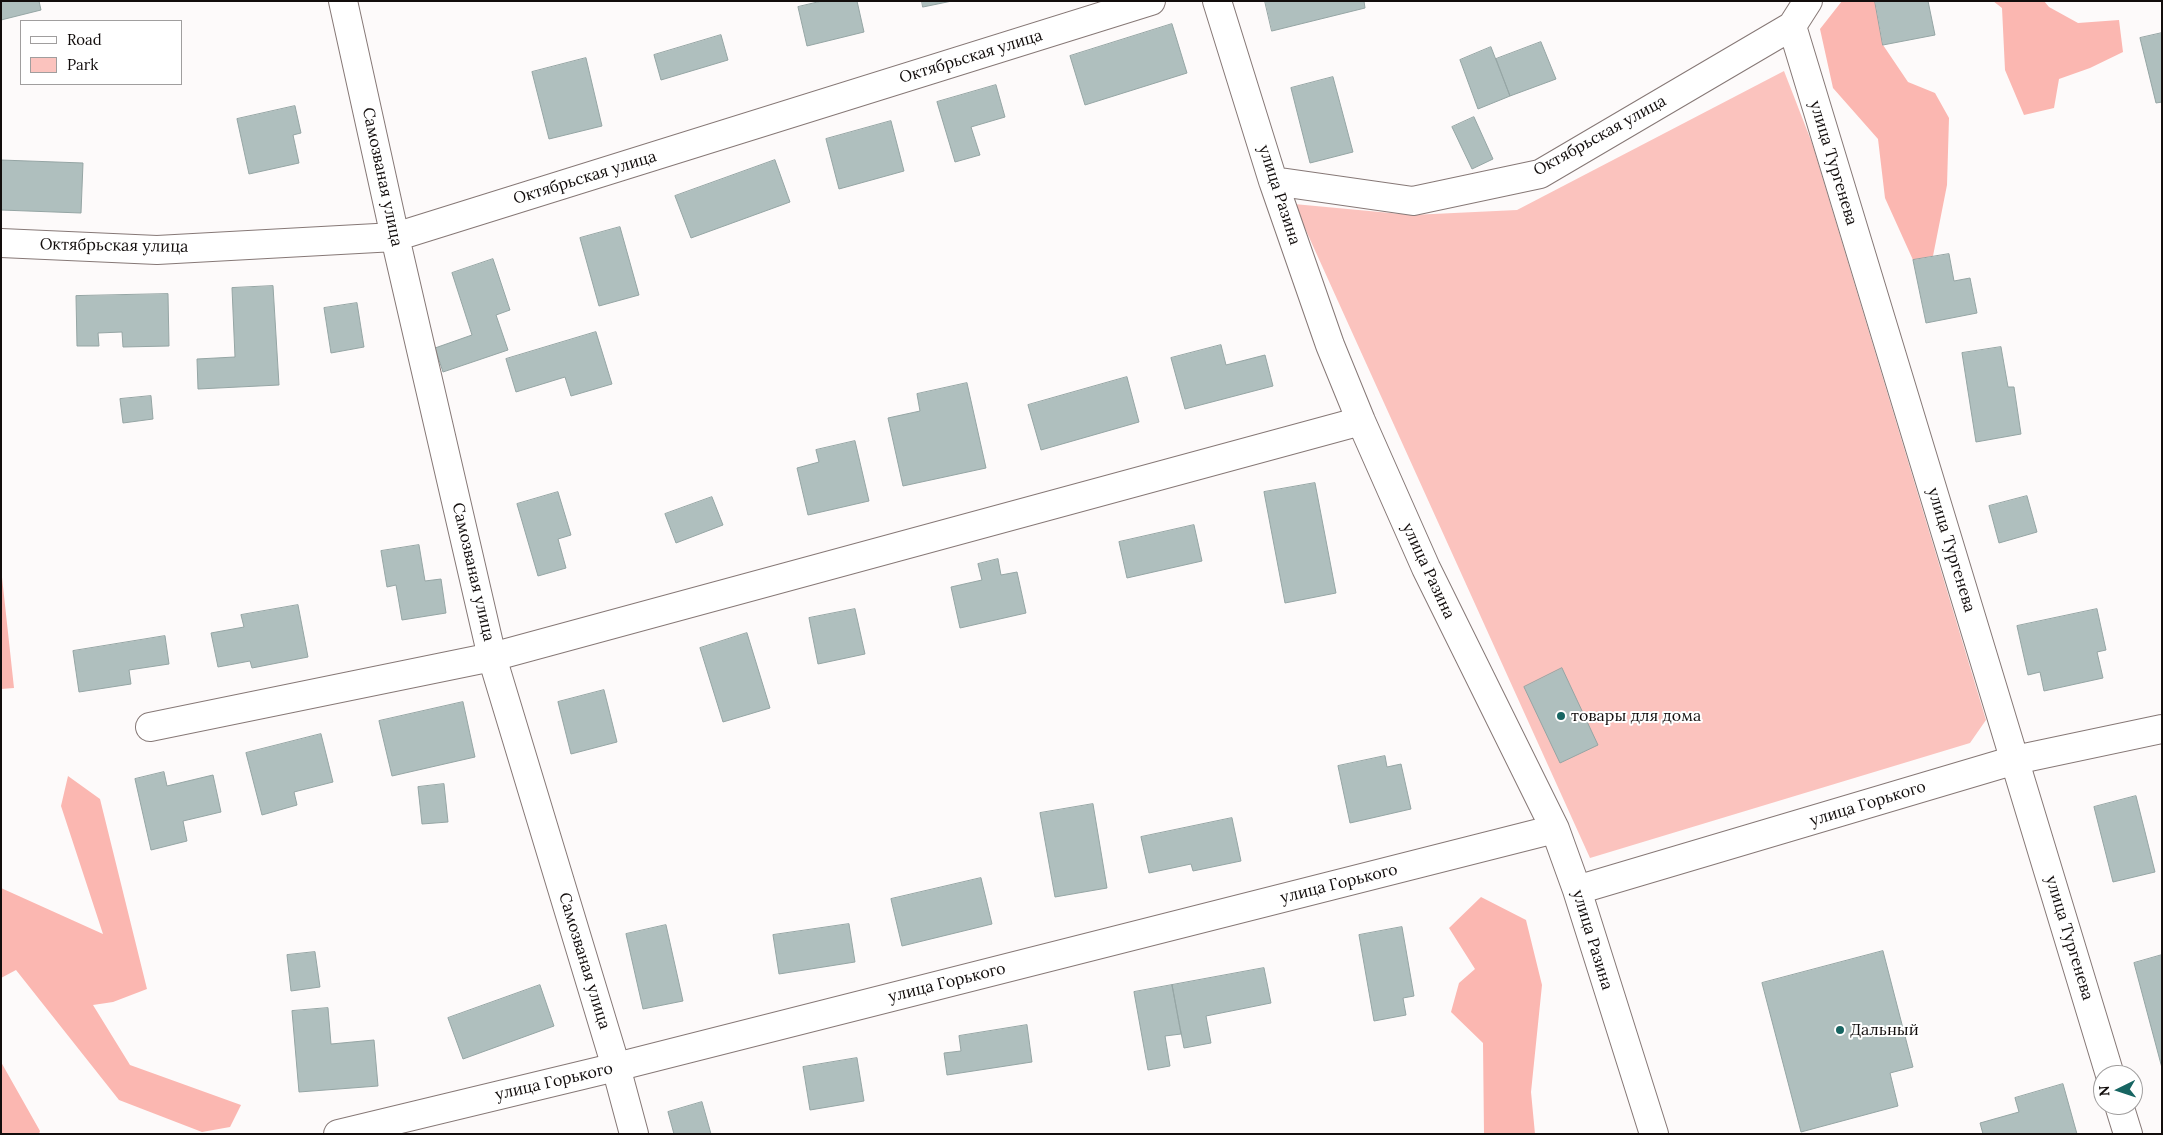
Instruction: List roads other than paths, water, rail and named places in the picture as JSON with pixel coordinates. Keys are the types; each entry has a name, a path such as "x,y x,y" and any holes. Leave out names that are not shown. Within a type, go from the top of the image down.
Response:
{"street":[{"name":"Самозваная улица","path":"343,1 395,237 492,657 616,1068 634,1134"},
{"name":"Октябрьская улица","path":"1,243 157,250 395,237 1151,1"},
{"name":"улица Разина","path":"1217,1 1273,181 1330,345 1361,421 1426,568 1555,829 1577,890 1654,1134"},
{"name":"Октябрьская улица","path":"1273,181 1413,201 1540,174 1792,26 1808,1"},
{"name":"улица Тургенева","path":"1792,26 2107,1065"},
{"path":"150,727 492,657 1361,421"},
{"name":"улица Горького","path":"1577,890 2015,760 2162,729"},
{"name":"улица Горького","path":"338,1134 616,1068 1555,829"},
{"path":"2122,1115 2128,1134"}],"place":[{"name":"товары для дома","path":"1561,716"},
{"name":"Дальный","path":"1840,1030"}]}
